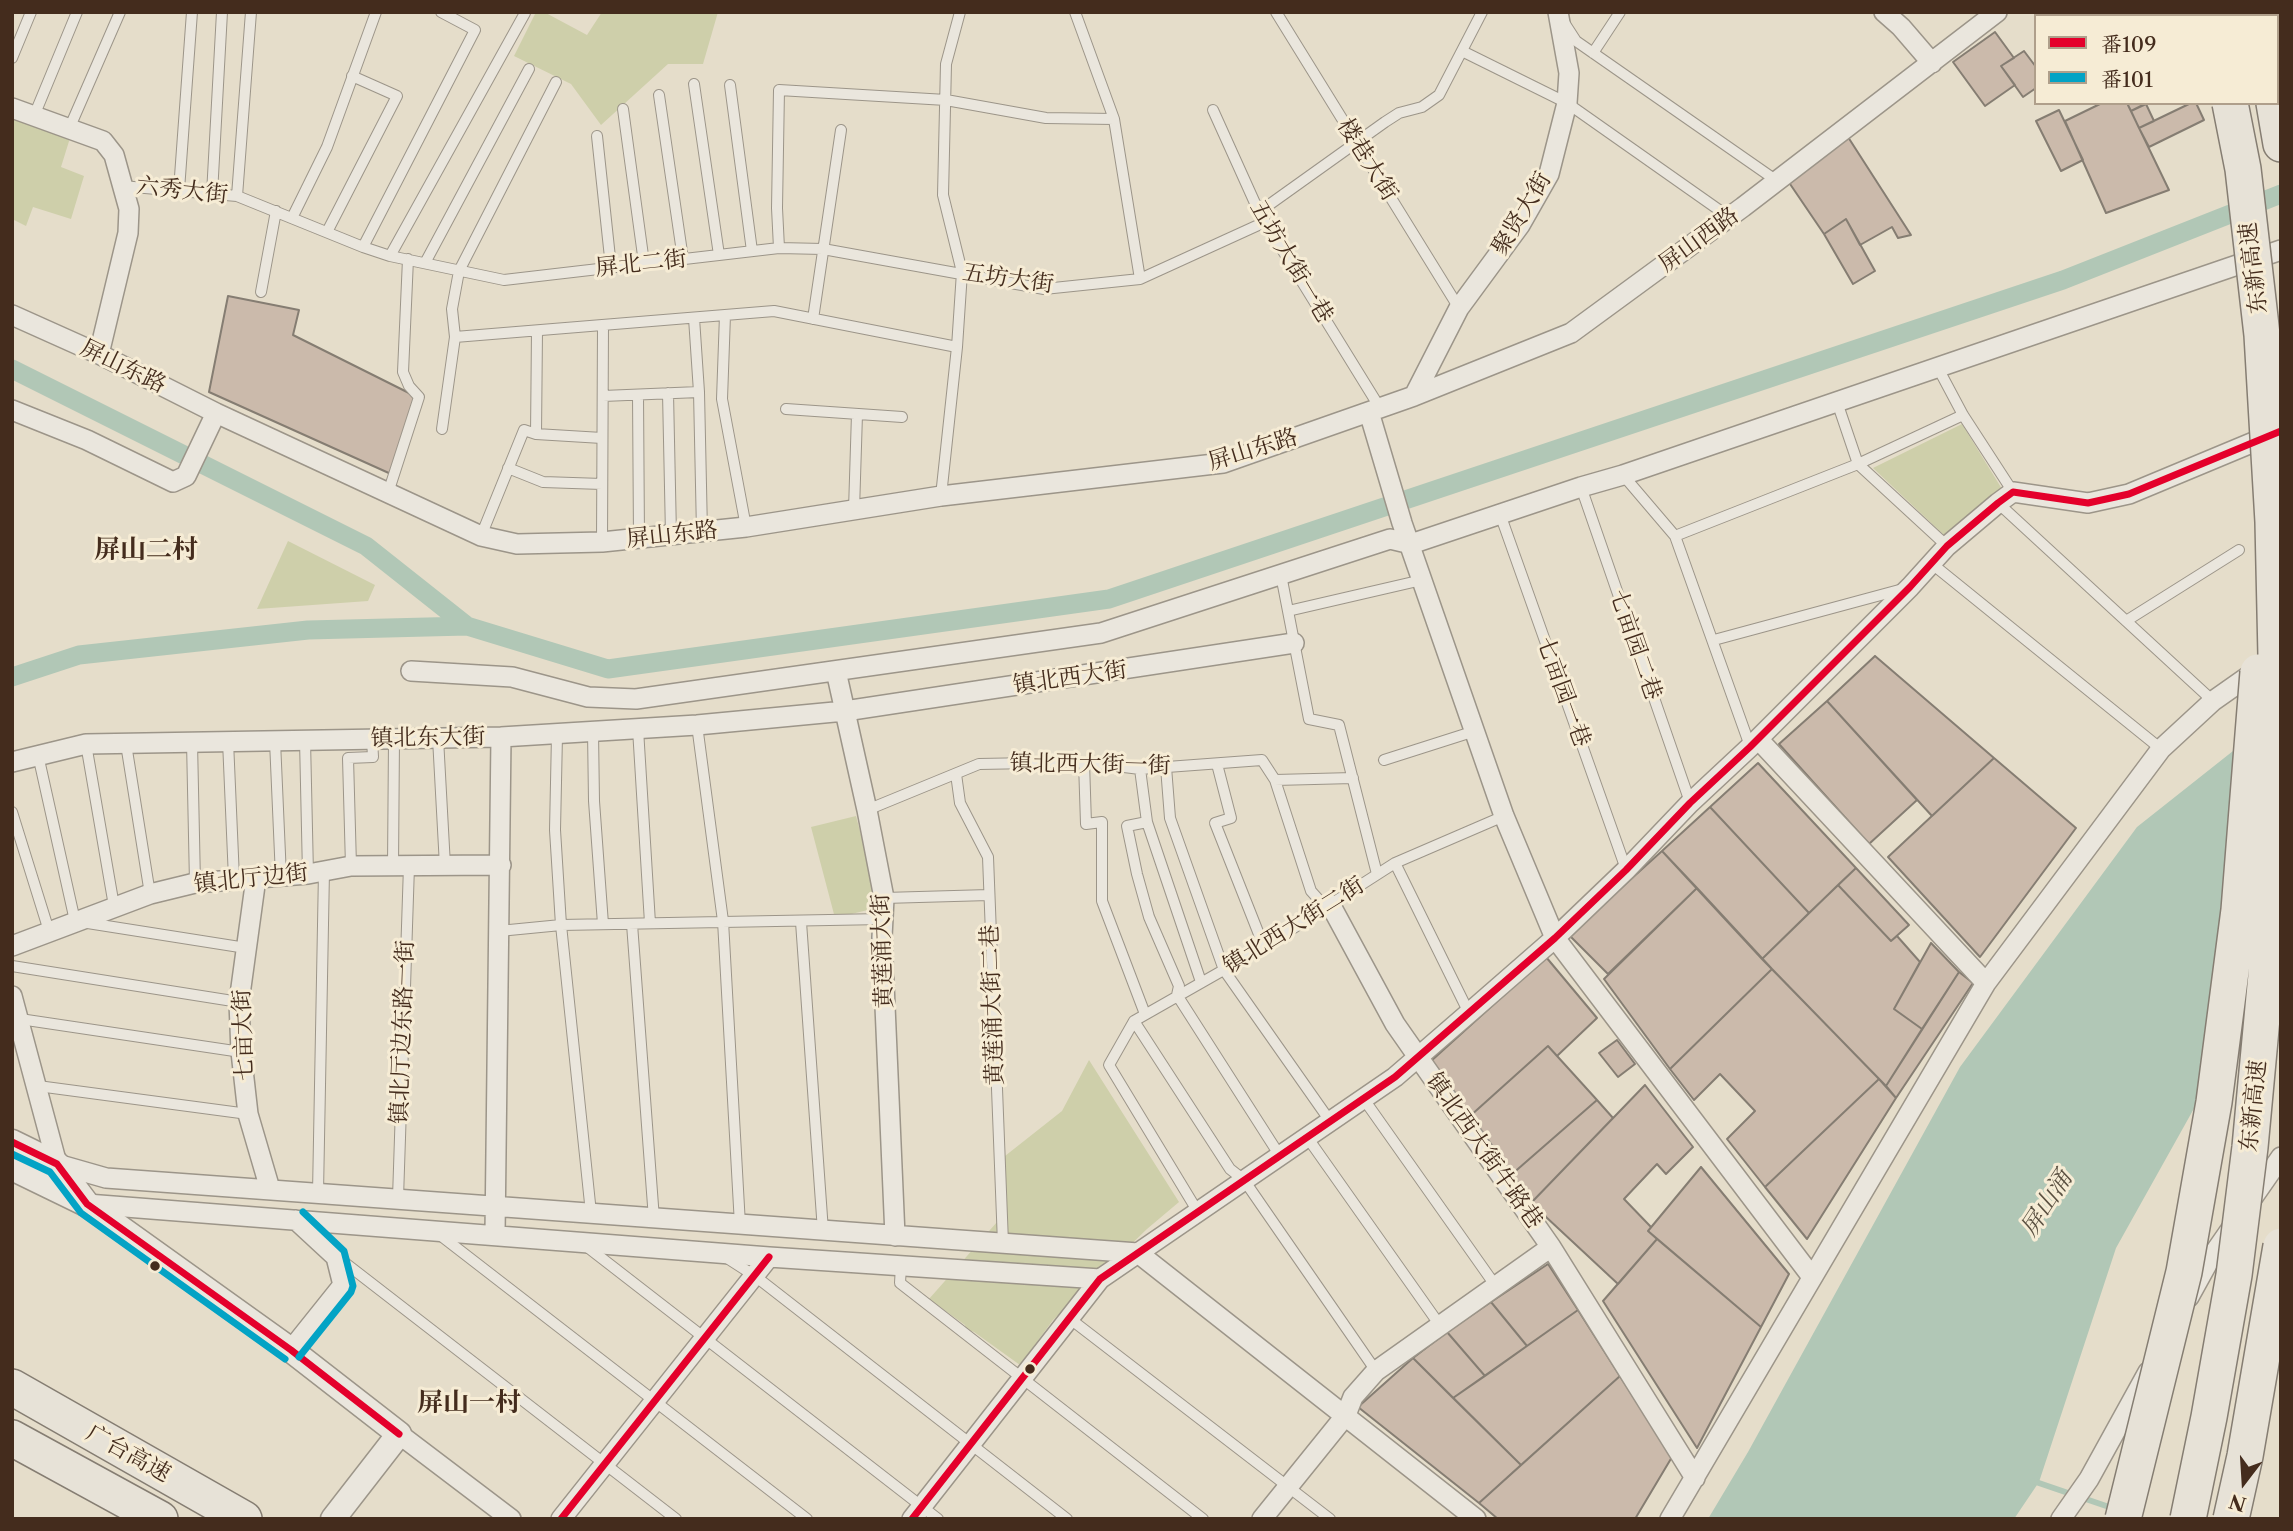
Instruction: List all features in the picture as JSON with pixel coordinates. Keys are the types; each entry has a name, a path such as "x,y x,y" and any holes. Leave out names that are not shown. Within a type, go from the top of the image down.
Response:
{"highway":[{"name":"东新高速","path":"2188,1519 2234,1275 2259,1070 2274,889 2278,746 2273,544 2262,335 2243,169 2230,105"},
{"path":"2274,105 2281,144"},
{"path":"2123,1519 2184,1272 2214,1102 2239,910 2255,702 2273,544"},
{"path":"2231,1519 2245,1456 2281,1248"},
{"name":"广台高速","path":"12,1387 238,1515"},
{"name":"广台高速","path":"12,1438 160,1519"},
{"path":"12,1455 108,1519"}],"street":[{"name":"聚贤大街","path":"1414,396 1459,308 1520,225 1549,174 1567,103 1569,73 1558,12"},
{"path":"1884,12 1932,63"},
{"name":"屏山西路","path":"1375,410 1571,333 1730,217 1997,12"},
{"name":"六秀大街","path":"12,108 103,141 114,155 122,186"},
{"path":"99,354 128,233 129,209 122,186"},
{"path":"411,671 512,677 588,697 636,699 1101,633 1390,540 1411,544 1623,475 2281,250"},
{"name":"屏山东路","path":"12,315 99,354 388,494 481,536 517,544 602,542 746,527 940,496 1223,463 1375,410"},
{"path":"12,410 87,440 173,482 186,476 216,413"},
{"path":"1375,410 1384,467 1402,523 1504,816 1555,938 1812,1277"},
{"path":"917,1513 1100,1279 1395,1077 1555,938 1910,587 1947,546 2005,498 2088,503 2129,495 2281,431"},
{"name":"镇北西大街","path":"845,711 1294,643"},
{"path":"1670,1519 1986,983 2161,749 2213,701 2281,654"},
{"name":"黄莲涌大街","path":"836,671 884,898 895,1236"},
{"name":"镇北东大街","path":"12,762 86,744 501,737 697,725 845,711"},
{"path":"495,1234 501,737"},
{"path":"1754,743 1986,983"},
{"name":"镇北厅边街","path":"12,946 114,906 195,883 281,877 351,866 501,866"},
{"name":"七亩大街","path":"256,878 239,1002 241,1052 248,1114 270,1189"},
{"name":"镇北西大街牛路巷","path":"1330,904 1395,1024 1551,1247 1695,1478"},
{"path":"12,996 57,1164 87,1204 769,1257 1100,1279"},
{"path":"12,1142 57,1164 106,1178 1138,1253 1476,1519"},
{"path":"2065,1513 2090,1479 2210,1259 2281,1157"},
{"path":"12,1168 87,1204 291,1350 510,1519"},
{"path":"291,1350 342,1285 337,1257 296,1220"},
{"path":"2225,1238 2281,1248"},
{"path":"1262,1519 1346,1415 1353,1397 1376,1371 1551,1247"},
{"path":"561,1519 769,1257"},
{"path":"333,1519 399,1434"}],"lane":[{"path":"12,58 31,12"},
{"path":"34,116 77,12"},
{"path":"69,129 120,12"},
{"path":"179,190 192,12"},
{"path":"212,194 222,12"},
{"path":"237,196 251,12"},
{"path":"292,218 327,147 376,12"},
{"path":"363,247 475,30 440,12"},
{"path":"940,496 957,347 962,272 943,195 946,64 960,12"},
{"path":"1074,12 1114,119 1140,279"},
{"name":"楼巷大街","path":"1276,12 1459,308"},
{"path":"1259,212 1399,113 1422,107 1439,95 1482,12"},
{"path":"1558,12 1576,41 1777,181"},
{"path":"1593,53 1620,12"},
{"path":"390,256 525,13"},
{"path":"1462,51 1567,103 1730,217"},
{"path":"425,263 529,69"},
{"path":"327,232 397,96 352,76"},
{"path":"442,429 455,337 452,309 459,271 556,82"},
{"path":"694,84 719,255"},
{"path":"730,85 752,251"},
{"path":"779,248 779,90 946,100 1046,118 1114,119"},
{"path":"659,95 683,259"},
{"path":"623,109 644,263"},
{"name":"五坊大街一巷","path":"1213,110 1259,212 1375,410"},
{"path":"813,319 841,130"},
{"path":"597,136 611,267"},
{"name":"六秀大街","path":"122,186 237,196 363,247 390,256 459,271"},
{"path":"261,292 276,211"},
{"name":"五坊大街","path":"823,249 962,272 1044,289 1140,279 1265,222"},
{"name":"屏北二街","path":"459,271 504,280 779,248 823,249"},
{"path":"388,494 419,397 408,386 403,372 408,259"},
{"path":"455,337 774,312 957,347"},
{"path":"725,315 722,399 746,527"},
{"path":"694,318 699,392 702,532"},
{"path":"602,542 603,325"},
{"path":"536,434 537,331"},
{"path":"1938,368 2005,498 2126,621 2213,701"},
{"path":"603,396 699,392"},
{"path":"668,393 671,535"},
{"path":"638,395 639,538"},
{"path":"1837,402 1858,464 1947,546"},
{"path":"786,409 902,417"},
{"path":"854,510 857,414"},
{"path":"1675,536 1858,464 1963,415"},
{"path":"481,536 524,430 536,434 602,438"},
{"path":"508,468 543,482 602,484"},
{"path":"1623,475 1675,536 1754,743"},
{"name":"七亩园二巷","path":"1581,487 1690,803"},
{"name":"七亩园一巷","path":"1500,514 1626,870"},
{"path":"2126,621 2239,550"},
{"path":"1931,563 2161,749"},
{"path":"1281,575 1309,719 1339,725 1377,874"},
{"path":"1288,611 1423,580"},
{"path":"1714,640 1910,587"},
{"path":"697,725 723,921 740,1225"},
{"path":"638,729 650,923"},
{"path":"1384,760 1475,731"},
{"path":"593,732 594,801 603,924"},
{"path":"557,734 555,830 561,925 592,1213"},
{"path":"438,738 445,866"},
{"path":"351,866 348,758 373,757 372,739"},
{"name":"镇北厅边东路一街","path":"394,739 401,866 398,1198"},
{"path":"305,740 316,873 318,1193"},
{"path":"228,741 234,879"},
{"path":"275,741 281,877"},
{"path":"192,742 195,883"},
{"path":"86,744 114,906"},
{"path":"126,744 150,894"},
{"path":"38,755 75,921 246,948"},
{"name":"镇北西大街一街","path":"867,810 979,764 1084,762 1140,769 1262,760 1275,780"},
{"path":"1084,762 1086,824 1102,822 1102,901 1145,1014"},
{"path":"1217,764 1231,818 1215,823 1264,947"},
{"path":"1166,767 1170,818 1224,970 1330,1121"},
{"path":"1140,769 1147,822 1201,982"},
{"name":"黄莲涌大街二巷","path":"956,774 960,803 988,857 1003,1244"},
{"path":"1275,780 1353,778"},
{"name":"镇北西大街牛路巷","path":"1275,780 1311,891 1320,901 1330,904"},
{"path":"12,813 49,932"},
{"name":"镇北西大街二街","path":"1198,1212 1109,1065 1134,1021 1264,947 1395,863 1504,816"},
{"path":"1147,822 1128,826 1149,917 1179,986 1177,995 1279,1156"},
{"path":"1395,863 1469,1013"},
{"path":"884,898 989,895"},
{"path":"499,932 561,925 883,919"},
{"path":"801,922 823,1231"},
{"path":"632,924 654,1219"},
{"path":"12,966 239,1002"},
{"path":"20,1019 241,1052"},
{"path":"1134,1021 1230,1169 1244,1180 1376,1371"},
{"path":"38,1086 248,1114"},
{"path":"1363,1098 1495,1285"},
{"path":"1307,1137 1439,1324"},
{"path":"434,1230 807,1519"},
{"path":"580,1241 705,1338 917,1513 938,1519"},
{"path":"718,1253 755,1276 1067,1519"},
{"path":"337,1257 676,1519"},
{"path":"901,1266 900,1283 1203,1519"},
{"path":"1069,1318 1329,1519"}],"shaded area":[{"path":"536,12 544,12 587,35 602,12 718,12 703,64 668,64 601,125 571,84 514,56"},
{"path":"12,117 70,138 61,167 84,176 71,219 33,207 26,226 12,219"},
{"path":"1962,424 2002,489 1946,537 1873,468"},
{"path":"288,541 375,585 368,601 257,609"},
{"path":"856,816 880,907 835,918 811,827"},
{"path":"1089,1060 1179,1202 1147,1229 1053,1320 1020,1365 966,1329 965,1325 929,1299 1005,1213 1005,1156 1062,1111"}],"water":[{"name":"屏山涌","path":"2281,713 2281,1004 2225,1053 2116,1248 2039,1482 2014,1519 1708,1519 1748,1452 1960,1067 2137,827"}],"building":[{"path":"1995,32 2014,58 2001,66 2015,85 1985,106 1953,62"},
{"path":"2024,51 2034,64 2034,89 2023,97 2001,66"},
{"path":"2098,105 2128,105 2169,190 2106,213 2065,121"},
{"path":"2128,105 2143,105 2131,111"},
{"path":"2146,105 2154,121 2139,128 2131,111"},
{"path":"2187,105 2197,105 2204,120 2149,147 2139,128"},
{"path":"2059,110 2083,160 2061,171 2036,121"},
{"path":"1848,137 1911,235 1898,238 1892,227 1860,245 1846,219 1824,234 1788,181"},
{"path":"1846,219 1875,271 1853,284 1824,234"},
{"path":"228,296 299,310 293,335 415,396 391,474 209,392"},
{"path":"1875,656 1994,758 1932,816 1827,701"},
{"path":"1827,701 1917,800 1869,844 1779,744"},
{"path":"1994,758 2076,828 1980,957 1888,857"},
{"path":"1758,763 1856,868 1809,913 1710,807"},
{"path":"1710,807 1809,913 1762,959 1662,851"},
{"path":"1662,851 1697,888 1608,974 1569,935"},
{"path":"1856,868 1909,925 1891,941 1838,885"},
{"path":"1838,885 1891,941 1897,936 1920,962 1894,1009 1922,1029 1886,1086 1762,959"},
{"path":"1697,888 1772,969 1670,1069 1604,979"},
{"path":"1931,943 1959,972 1922,1029 1894,1009"},
{"path":"1546,957 1597,1018 1557,1056 1548,1046 1469,1117 1430,1062"},
{"path":"1772,969 1879,1079 1765,1187 1727,1139 1755,1111 1720,1074 1694,1100 1670,1069"},
{"path":"1959,972 1973,983 1896,1098 1886,1086"},
{"path":"1617,1040 1635,1064 1618,1077 1599,1053"},
{"path":"1548,1046 1597,1100 1511,1175 1469,1117"},
{"path":"1879,1079 1896,1098 1807,1239 1765,1187"},
{"path":"1645,1085 1693,1147 1666,1174 1657,1164 1624,1199 1651,1227 1648,1231 1657,1239 1618,1284 1531,1203"},
{"path":"1597,1100 1613,1118 1531,1203 1511,1175"},
{"path":"1701,1167 1789,1274 1761,1327 1648,1231"},
{"path":"1657,1239 1761,1327 1697,1448 1603,1301"},
{"path":"1548,1264 1578,1310 1527,1346 1491,1302"},
{"path":"1491,1302 1527,1346 1485,1376 1447,1332"},
{"path":"1578,1310 1620,1376 1521,1465 1453,1398"},
{"path":"1447,1332 1485,1376 1453,1398 1413,1358"},
{"path":"1413,1358 1521,1465 1479,1503 1358,1407"},
{"path":"1620,1376 1672,1457 1635,1519 1498,1519 1479,1503"}],"waterway":[{"path":"12,369 366,546 467,626 608,669 1109,599 2063,280 2281,194"},
{"path":"12,677 79,655 308,630 467,626"},
{"path":"2033,1481 2115,1509"}],"transit line":[{"name":"番109","path":"912,1519 1100,1279 1395,1077 1555,938 1750,747 1910,587 1947,546 1998,503 2013,492 2088,503 2129,494 2281,431"},
{"name":"番109","path":"12,1142 57,1164 87,1204 291,1350 399,1434"},
{"name":"番101","path":"12,1154 50,1172 81,1213 285,1359"},
{"name":"番101","path":"299,1357 353,1286 344,1251 303,1212"},
{"name":"番109","path":"561,1519 769,1257"}],"district":[{"name":"屏山二村","path":"146,550"},
{"name":"屏山一村","path":"469,1403"}]}
